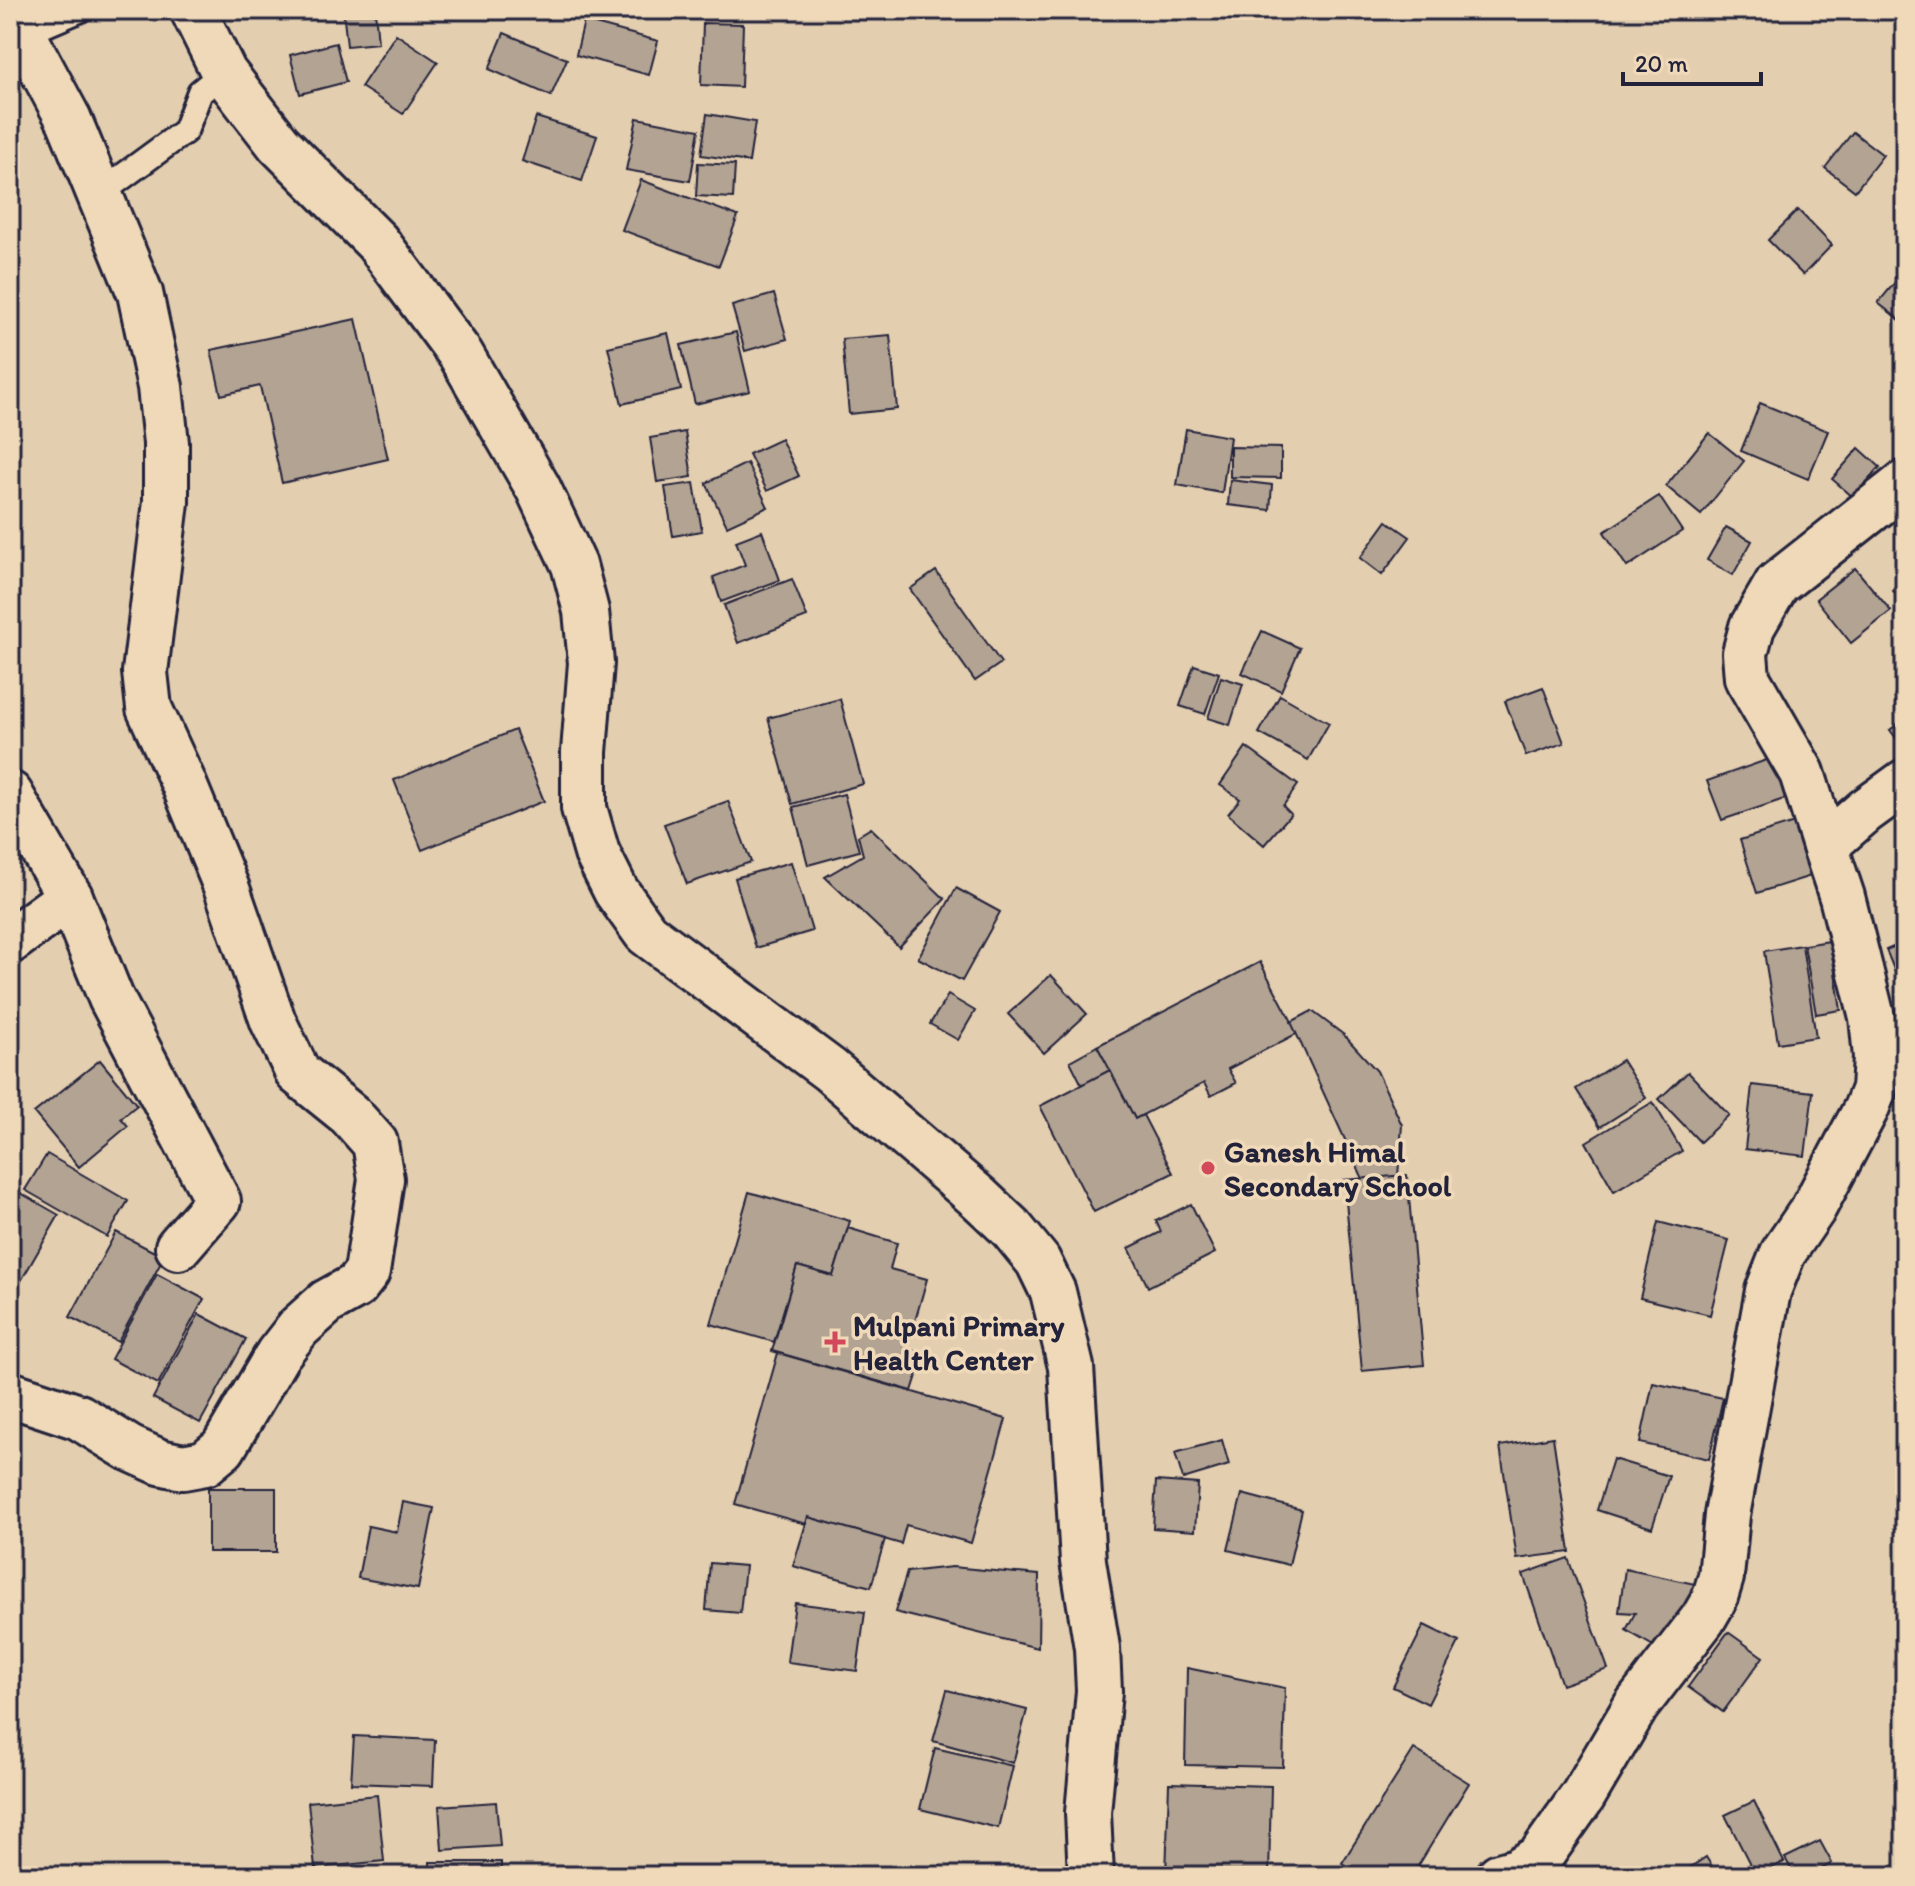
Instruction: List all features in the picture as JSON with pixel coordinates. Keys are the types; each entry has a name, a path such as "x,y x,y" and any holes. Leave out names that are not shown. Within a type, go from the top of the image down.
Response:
{"street":[{"path":"193,10 224,73 279,144 386,255 461,355 538,488 574,565 586,611 591,663 584,752 584,808 597,853 616,891 646,933 830,1070 979,1198 1011,1228 1043,1271 1053,1292 1071,1367 1083,1561 1097,1648 1099,1691 1088,1813 1091,1876"},
{"path":"10,1394 79,1417 129,1448 160,1462 183,1467 205,1463 223,1448 278,1354 299,1327 327,1302 356,1286 367,1272 381,1179 375,1143 350,1115 298,1073 273,1021 227,889 149,708 145,672 166,502 166,443 160,387 140,293 69,120 16,27"},
{"path":"1499,1876 1517,1871 1540,1857 1583,1796 1636,1706 1703,1619 1714,1600 1721,1577 1727,1515 1768,1291 1783,1253 1813,1209 1874,1089 1876,1057 1872,1017 1842,897 1802,773 1747,678 1745,653 1752,627 1777,584 1905,483"},
{"path":"1825,846 1905,782"},
{"path":"10,794 70,897 111,998 218,1201 178,1247"},
{"path":"10,941 70,897"}],"lane":[{"path":"16,27 79,10"},
{"path":"99,194 185,131 200,92 224,73"}],"building":[{"path":"343,10 375,10 378,43 347,46"},
{"path":"1554,10 1577,10 1571,20"},
{"path":"584,21 658,41 649,75 576,55"},
{"path":"703,23 743,24 741,87 701,85"},
{"path":"504,33 567,59 551,96 489,69"},
{"path":"396,34 438,62 403,114 361,87"},
{"path":"336,43 346,82 300,94 290,55"},
{"path":"707,114 755,122 749,162 701,155"},
{"path":"536,117 597,136 582,181 522,161"},
{"path":"637,118 699,130 690,181 626,170"},
{"path":"1853,132 1883,155 1855,191 1825,168"},
{"path":"698,163 735,165 733,198 696,196"},
{"path":"641,180 738,216 719,266 622,230"},
{"path":"1798,210 1832,245 1803,275 1768,240"},
{"path":"1905,270 1905,324 1878,303"},
{"path":"774,294 787,339 745,351 732,306"},
{"path":"356,319 388,459 282,483 260,386 221,395 211,350"},
{"path":"736,332 750,391 695,404 681,345"},
{"path":"668,333 681,390 622,404 608,347"},
{"path":"890,335 897,409 849,414 842,339"},
{"path":"1760,403 1828,431 1808,479 1741,451"},
{"path":"1186,429 1230,437 1222,493 1177,485"},
{"path":"685,432 692,477 657,482 650,438"},
{"path":"1709,433 1744,461 1701,515 1666,486"},
{"path":"781,439 799,476 767,491 749,454"},
{"path":"1230,447 1281,448 1281,478 1230,477"},
{"path":"1859,448 1880,467 1853,497 1832,479"},
{"path":"747,463 768,507 727,526 706,483"},
{"path":"1230,480 1272,485 1270,510 1228,505"},
{"path":"694,483 702,531 673,536 665,487"},
{"path":"1659,496 1682,531 1627,567 1604,532"},
{"path":"1387,521 1410,537 1382,575 1360,558"},
{"path":"1726,527 1752,541 1733,575 1707,560"},
{"path":"762,531 780,580 721,602 713,577 745,565 736,541"},
{"path":"1855,568 1891,611 1851,643 1816,599"},
{"path":"936,571 1001,663 975,681 910,589"},
{"path":"1905,576 1905,602 1892,590"},
{"path":"792,579 807,617 738,643 724,605"},
{"path":"1262,631 1300,648 1281,691 1242,673"},
{"path":"1194,665 1219,673 1205,714 1180,706"},
{"path":"1221,677 1243,684 1230,725 1208,718"},
{"path":"1543,687 1564,743 1526,756 1505,701"},
{"path":"1280,695 1329,723 1308,760 1259,733"},
{"path":"840,699 863,784 792,804 768,718"},
{"path":"1905,718 1905,750 1890,730"},
{"path":"515,730 544,801 422,850 394,780"},
{"path":"1246,747 1298,785 1283,806 1291,814 1264,845 1228,814 1240,799 1220,785"},
{"path":"1775,757 1790,797 1722,820 1707,781"},
{"path":"844,794 859,851 808,865 793,807"},
{"path":"728,801 751,862 687,884 664,824"},
{"path":"1804,820 1820,873 1757,893 1740,840"},
{"path":"871,828 945,899 899,947 825,877 863,855 858,836"},
{"path":"791,862 812,931 756,948 735,878"},
{"path":"956,888 1000,912 962,981 918,958"},
{"path":"1830,941 1841,1010 1816,1014 1804,945"},
{"path":"1905,942 1905,996 1886,950"},
{"path":"1802,945 1816,1037 1778,1043 1764,951"},
{"path":"1260,962 1298,1033 1228,1069 1236,1083 1211,1096 1204,1083 1135,1119 1097,1046"},
{"path":"1051,975 1087,1014 1044,1053 1008,1014"},
{"path":"948,995 975,1011 958,1040 930,1024"},
{"path":"1312,1011 1344,1035 1377,1071 1402,1125 1398,1176 1363,1179 1291,1022"},
{"path":"1097,1046 1110,1070 1082,1085 1070,1061"},
{"path":"100,1060 137,1105 121,1118 128,1126 79,1167 34,1113"},
{"path":"1622,1060 1646,1098 1600,1127 1576,1089"},
{"path":"1110,1070 1135,1119 1143,1115 1173,1173 1094,1212 1040,1106"},
{"path":"1688,1072 1729,1115 1700,1142 1659,1099"},
{"path":"1752,1085 1813,1092 1805,1156 1745,1149"},
{"path":"1653,1102 1682,1151 1614,1191 1586,1142"},
{"path":"47,1154 128,1201 107,1237 25,1190"},
{"path":"1407,1175 1424,1365 1362,1371 1344,1180"},
{"path":"10,1187 59,1215 21,1281 10,1275"},
{"path":"749,1192 850,1221 833,1276 797,1266 774,1342 711,1324"},
{"path":"1191,1204 1215,1253 1148,1287 1129,1248 1161,1232 1156,1221"},
{"path":"1658,1222 1729,1240 1710,1315 1640,1298"},
{"path":"848,1228 897,1243 890,1269 927,1279 907,1349 924,1354 912,1391 772,1351 797,1266 833,1276"},
{"path":"116,1232 164,1257 118,1342 70,1317"},
{"path":"157,1274 204,1299 158,1384 111,1359"},
{"path":"199,1314 246,1339 200,1423 153,1398"},
{"path":"778,1353 1006,1419 971,1543 906,1525 901,1544 808,1517 806,1524 735,1504"},
{"path":"1653,1383 1723,1398 1709,1459 1640,1443"},
{"path":"1553,1437 1570,1552 1517,1559 1500,1446"},
{"path":"1222,1440 1229,1465 1183,1479 1175,1453"},
{"path":"1613,1459 1669,1476 1652,1528 1597,1510"},
{"path":"1156,1481 1198,1484 1195,1531 1153,1528"},
{"path":"208,1488 276,1488 276,1552 208,1552"},
{"path":"1242,1494 1302,1510 1289,1565 1228,1550"},
{"path":"403,1502 434,1508 418,1589 358,1578 368,1526 397,1532"},
{"path":"808,1517 885,1539 871,1587 793,1566"},
{"path":"1568,1558 1608,1669 1562,1685 1523,1574"},
{"path":"710,1563 745,1566 740,1613 706,1610"},
{"path":"952,1567 1039,1575 1038,1648 895,1612 907,1572"},
{"path":"1625,1569 1695,1584 1695,1616 1667,1654 1626,1630 1635,1613 1619,1612"},
{"path":"795,1603 865,1612 857,1671 787,1662"},
{"path":"1424,1625 1459,1642 1428,1704 1393,1687"},
{"path":"1728,1632 1763,1657 1723,1712 1688,1687"},
{"path":"1187,1668 1285,1688 1283,1767 1185,1765"},
{"path":"947,1690 1027,1710 1013,1763 933,1741"},
{"path":"354,1736 435,1740 433,1786 351,1783"},
{"path":"935,1748 1013,1766 998,1828 920,1809"},
{"path":"1414,1749 1469,1783 1412,1876 1363,1876 1342,1863"},
{"path":"1169,1783 1271,1786 1269,1876 1166,1876"},
{"path":"377,1795 384,1861 315,1868 308,1802"},
{"path":"1754,1801 1784,1862 1756,1876 1725,1815"},
{"path":"496,1802 500,1846 442,1850 439,1806"},
{"path":"1820,1841 1832,1863 1814,1876 1795,1876 1785,1858"},
{"path":"1706,1857 1718,1876 1677,1876"},
{"path":"430,1862 501,1862 501,1876 430,1876"}],"place":[{"name":"Ganesh Himal Secondary School","path":"1208,1168"},
{"name":"Mulpani Primary Health Center","path":"835,1342"}]}
